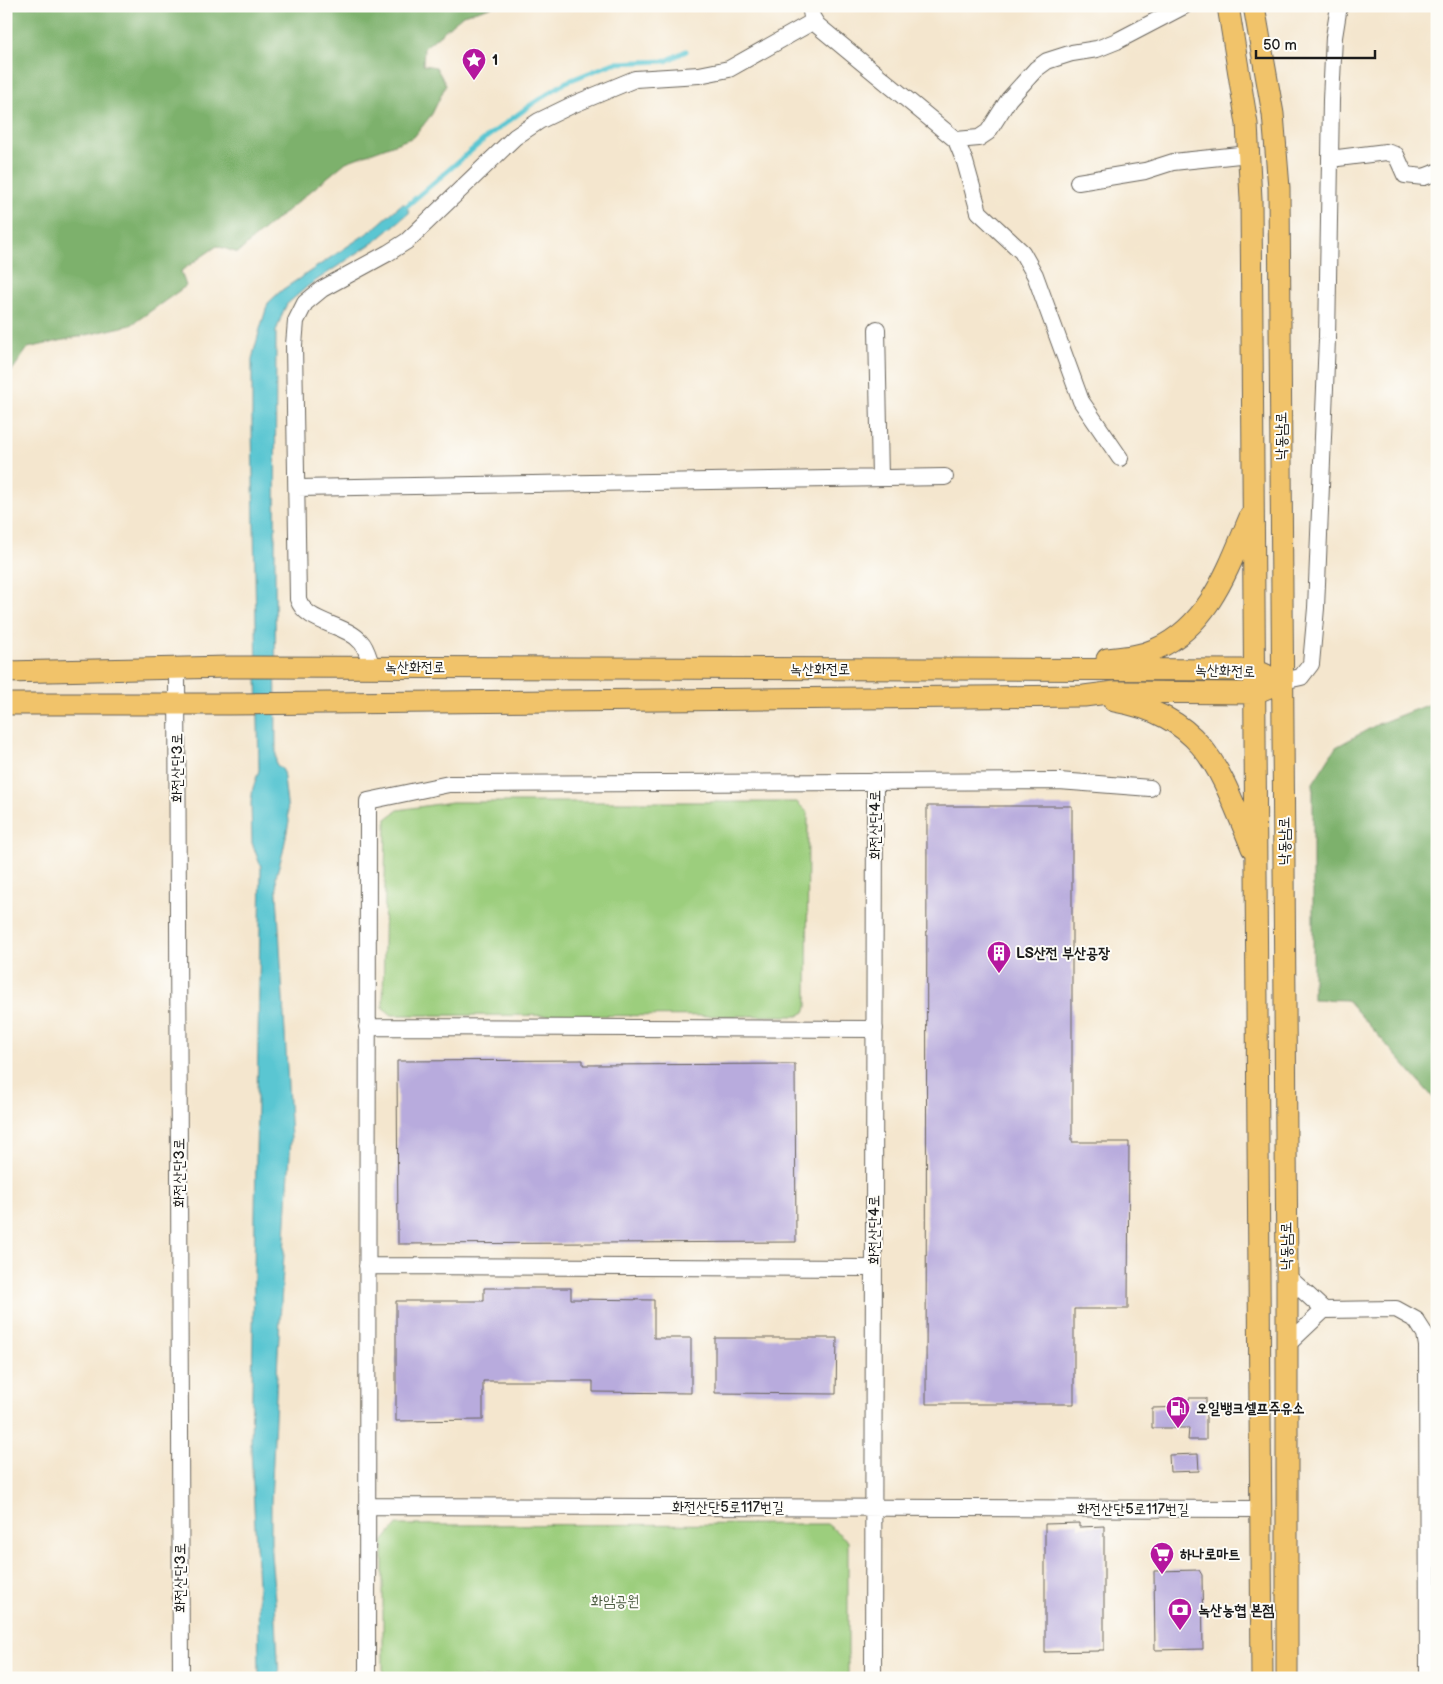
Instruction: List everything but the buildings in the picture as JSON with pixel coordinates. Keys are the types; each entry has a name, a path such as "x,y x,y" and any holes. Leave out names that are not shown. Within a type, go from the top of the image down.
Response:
{"main road":[{"name":"낙동남로","path":"1228,6 1246,124 1251,208 1262,1678"},
{"name":"낙동남로","path":"1254,6 1274,114 1279,188 1287,1276 1287,1678"},
{"path":"1038,669 1132,656 1157,649 1172,640 1192,624 1206,608 1220,586 1253,510"},
{"name":"녹산화전로","path":"6,672 228,667 1255,670 1283,682"},
{"name":"녹산화전로","path":"6,704 228,704 1084,696 1115,692 1255,692 1283,682"},
{"path":"1084,696 1142,707 1166,717 1183,728 1207,753 1222,777 1256,858"}],"street":[{"path":"956,140 979,138 988,132 1009,99 1036,69 1047,61 1072,53 1097,49 1117,41 1184,6"},
{"path":"1283,682 1301,677 1311,664 1327,338 1331,100 1334,37 1339,6"},
{"path":"372,667 362,643 354,635 309,613 300,606 298,599 294,345 296,321 305,303 322,289 407,241 515,137 539,120 635,79 699,75 730,69 763,51 812,14 842,47 956,140 965,162 979,212 1022,252 1035,275 1080,401 1120,458"},
{"path":"1330,159 1386,152 1396,155 1405,175 1424,177 1437,172"},
{"path":"1078,182 1145,171 1173,162 1249,154"},
{"path":"877,329 880,478"},
{"path":"297,488 945,477"},
{"name":"화전산단3로","path":"177,668 181,1678"},
{"name":"화전산단4로","path":"873,1678 875,781"},
{"path":"367,1678 368,801 449,784 1059,781 1150,788"},
{"path":"367,1027 875,1029"},
{"path":"367,1266 874,1268"},
{"path":"1287,1276 1324,1310"},
{"path":"1287,1345 1324,1310 1396,1309 1416,1320 1425,1334 1427,1346 1428,1678"},
{"name":"화전산단5로117번길","path":"367,1506 1262,1509"}],"green space":[{"path":"6,6 494,6 463,15 424,48 423,65 436,67 446,85 432,114 414,137 346,162 238,253 217,246 181,271 186,286 131,325 28,348 6,379"},
{"path":"1437,701 1437,1102 1347,1000 1313,999 1313,783 1336,747 1378,724"},
{"path":"452,802 797,802 808,813 807,1007 805,1012 798,1016 392,1015 383,1008 386,819 398,810"},
{"name":"화암공원","path":"827,1524 848,1541 848,1678 383,1678 383,1542 397,1525"}],"water":[{"path":"403,203 410,212 377,240 308,286 287,304 276,331 276,764 283,770 289,821 276,876 291,1138 271,1503 271,1554 279,1678 259,1678 258,1585 251,1448 261,867 252,843 251,802 259,770 252,359 268,303 282,290 372,230"}],"waterway":[{"path":"402,210 487,137 566,82 614,63 666,61 686,51"}],"place":[{"name":"1","path":"474,81"},
{"name":"LS산전 부산공장","path":"999,974"},
{"name":"오일뱅크셀프주유소","path":"1178,1429"},
{"name":"하나로마트","path":"1162,1575"},
{"name":"녹산농협 본점","path":"1180,1631"}]}
